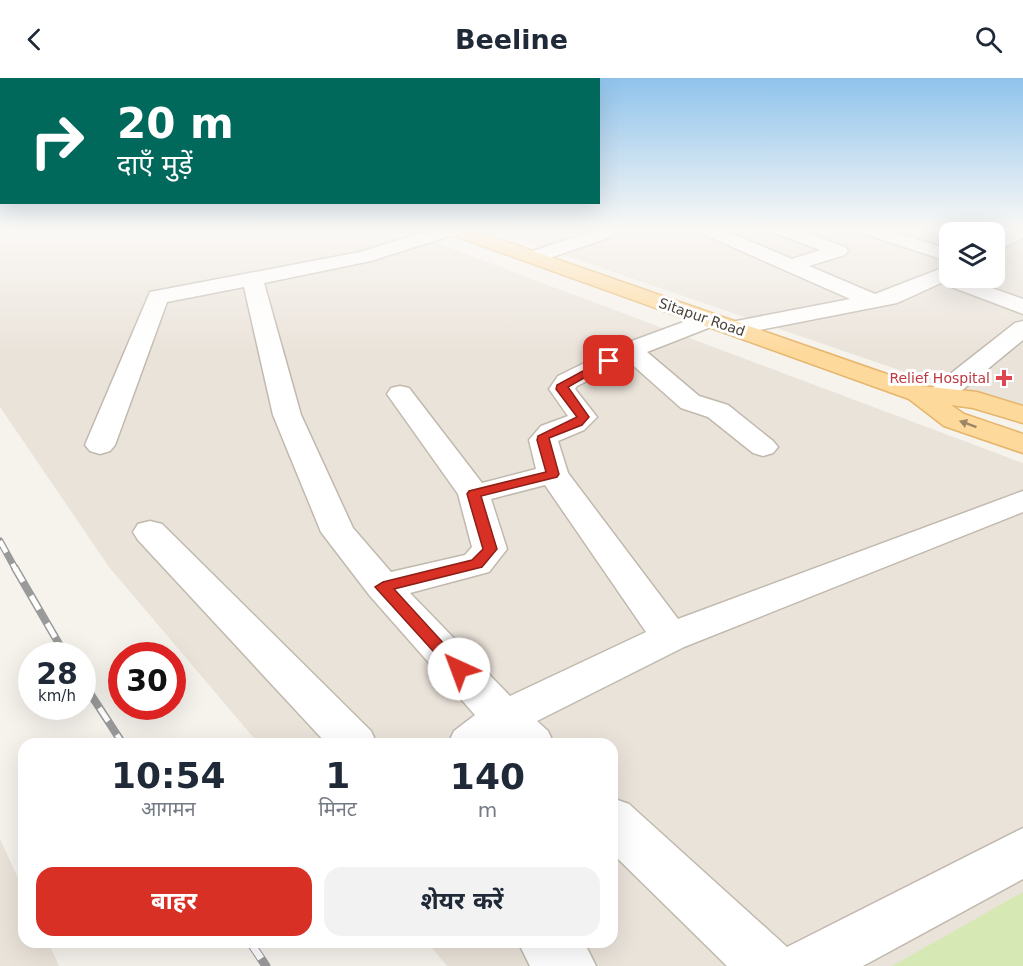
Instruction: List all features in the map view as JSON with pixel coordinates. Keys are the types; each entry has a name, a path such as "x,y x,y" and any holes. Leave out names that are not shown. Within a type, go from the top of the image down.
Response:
{"main road":[{"name":"Sitapur Road","path":"572,270 929,394 976,399 1023,415"},
{"name":"Sitapur Road","path":"929,394 954,420 1023,444"}],"street":[{"path":"100,445 158,297 292,270"},
{"path":"803,270 873,301"},
{"path":"670,637 553,474 543,440 544,436 578,423 583,417 562,389 562,385 630,351 721,324 889,298 939,272"},
{"path":"252,278 287,415 338,532 383,587 518,731"},
{"path":"987,288 1023,306"},
{"path":"929,394 1019,337"},
{"path":"630,351 690,402 718,411 763,447"},
{"path":"383,587 477,564 490,549 474,494 400,394"},
{"path":"474,494 553,474"},
{"path":"492,738 518,731 670,637 1014,512"},
{"path":"150,532 349,738"},
{"path":"618,826 767,966"},
{"path":"807,966 1023,852"},
{"path":"551,948 568,966"}],"shaded area":[{"path":"0,270 510,270 1023,463 1023,966 447,966 432,948 618,948 618,738 254,738 186,658 186,642 173,642 109,567 0,407"},
{"path":"608,270 939,270 939,288 1005,288 1005,270 1023,270 1023,413"},
{"path":"0,839 18,878 18,948 51,948 59,966 0,966"}],"green space":[{"path":"1023,892 1023,966 892,966"}],"railway":[{"path":"0,541 16,570"},
{"path":"15,568 58,642"},
{"path":"96,703 119,738"},
{"path":"254,948 266,966"}],"place":[{"name":"Relief Hospital","path":"1004,378"}],"route":[{"path":"459,669 383,587 477,564 490,549 474,494 553,474 543,440 544,436 578,423 583,417 562,389 562,385 609,361"}]}
